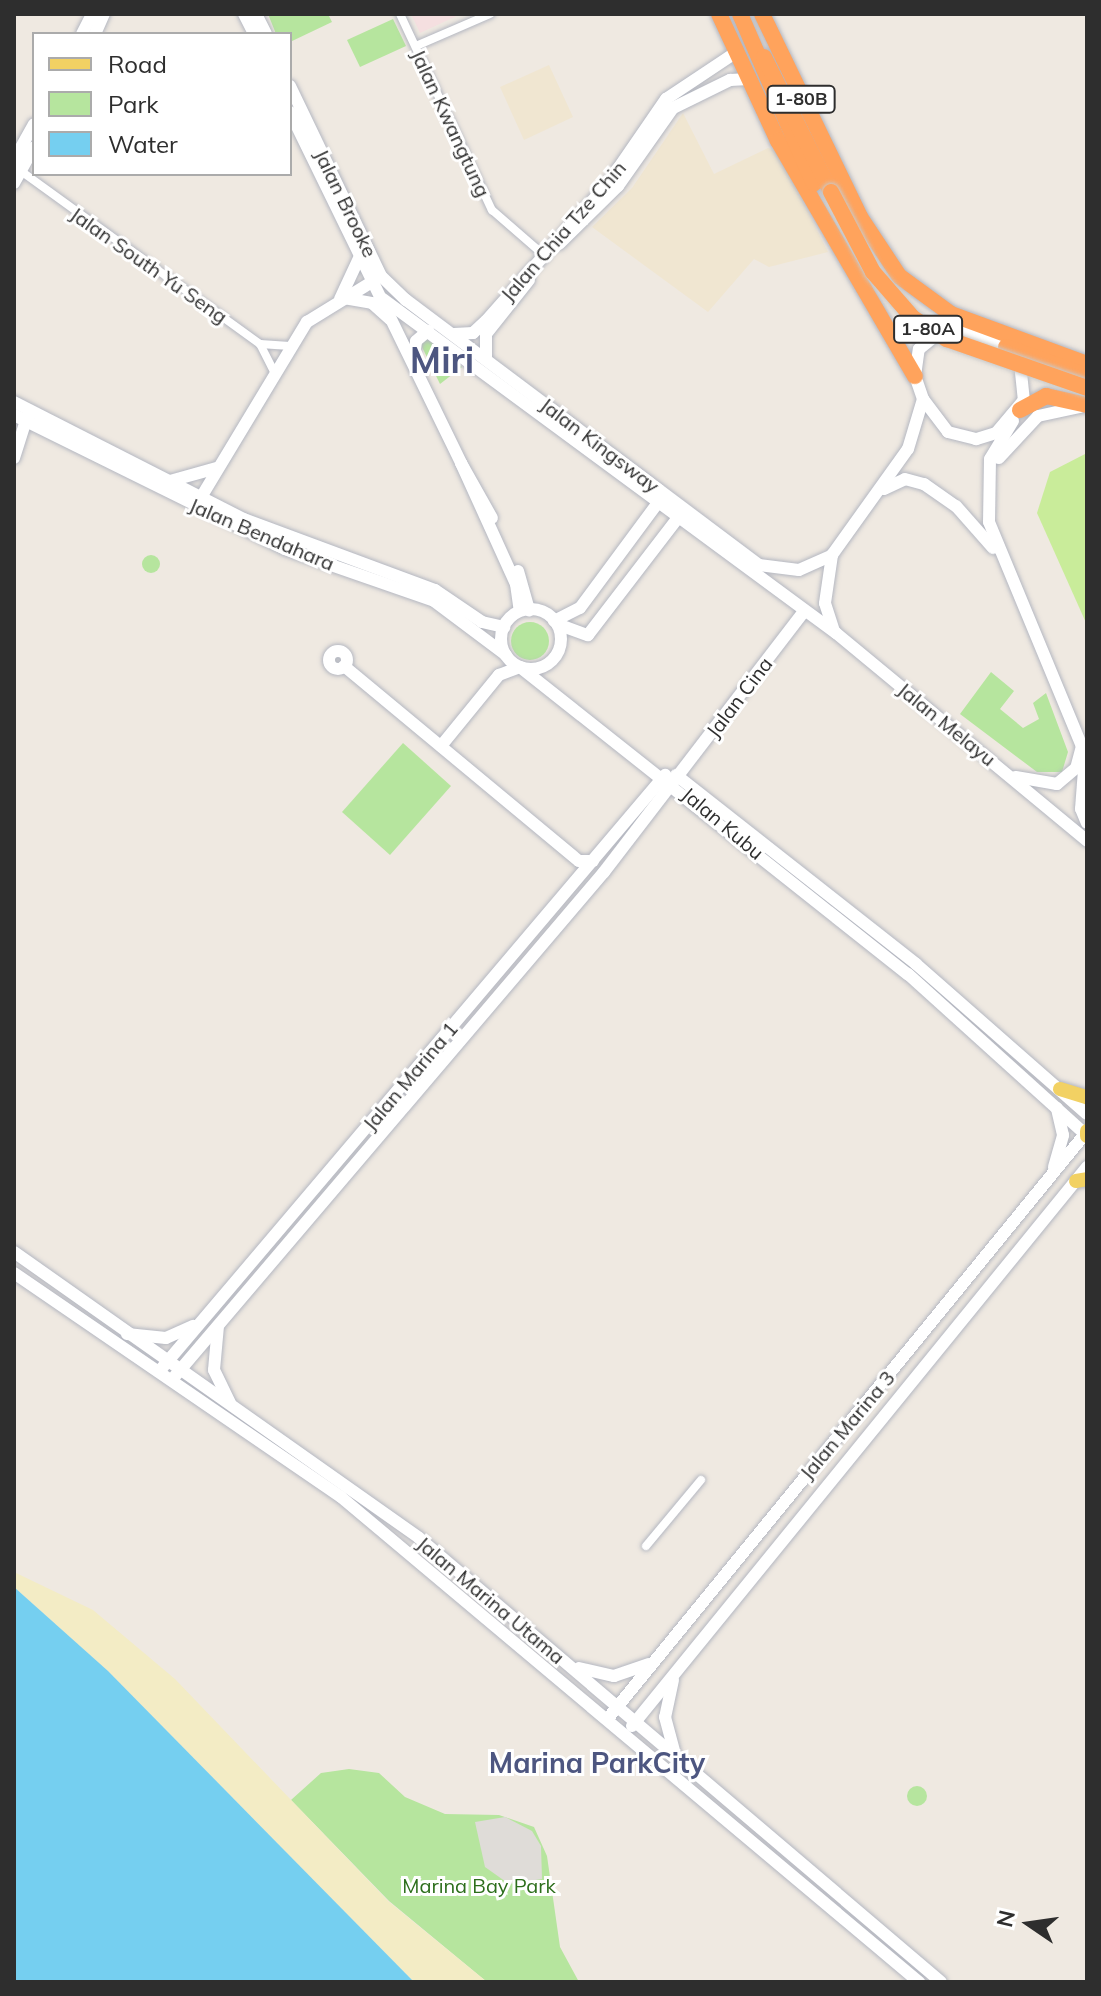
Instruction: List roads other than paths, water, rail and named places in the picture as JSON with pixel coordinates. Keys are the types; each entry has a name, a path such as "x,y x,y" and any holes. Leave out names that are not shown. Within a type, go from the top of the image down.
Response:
{"highway":[{"path":"719,14 735,53 842,252 915,376"},
{"path":"742,14 842,252"},
{"name":"1-80A","path":"742,14 837,188 881,284 920,323 1087,388"},
{"name":"1-80B","path":"762,14 837,188 877,260 916,303 949,325"},
{"name":"1-80B","path":"837,188 882,254 919,293 973,323 1087,364"},
{"path":"1004,346 1087,376"},
{"path":"1016,416 1046,396 1087,406"}],"main road":[{"path":"1060,1089 1087,1097"}],"street":[{"path":"83,32 92,14"},
{"path":"244,14 253,32"},
{"path":"256,14 265,32"},
{"name":"Jalan Kwangtung","path":"400,14 492,210 543,255"},
{"path":"416,46 490,14"},
{"name":"Jalan Chia Tze Chin","path":"454,334 478,329 543,255 618,186 666,99 735,53"},
{"name":"Jalan Chia Tze Chin","path":"654,123 691,98 749,79"},
{"name":"Jalan Brooke","path":"292,91 376,280"},
{"name":"Jalan Brooke","path":"292,116 359,258 376,280"},
{"path":"16,170 32,129"},
{"path":"16,170 32,150"},
{"name":"Jalan South Yu Seng","path":"16,170 260,344 274,372"},
{"name":"Jalan Chia Tze Chin","path":"486,359 486,334 543,255"},
{"path":"340,299 359,258"},
{"path":"198,502 290,346 316,313 376,280 461,463 530,596 524,610 504,627 506,655 674,778"},
{"name":"Jalan Kingsway","path":"376,280 454,334 804,611"},
{"path":"340,299 372,303 397,329"},
{"name":"Jalan Kingsway","path":"383,299 662,497"},
{"path":"1016,416 996,433 961,438 938,424 923,399 915,376 922,342 949,325 1004,346 1024,376 1016,416 990,459 986,487 998,555 1082,746 1087,823"},
{"path":"413,362 416,341 428,331"},
{"path":"260,344 290,346"},
{"path":"836,633 825,603 832,555 908,449 923,399"},
{"path":"986,487 1001,453 1030,420 1087,406"},
{"path":"16,454 19,412"},
{"name":"Jalan Bendahara","path":"19,412 49,433 198,502 285,549 434,601 506,655"},
{"name":"Jalan Bendahara","path":"19,412 167,481 198,502 435,590 482,622 504,627"},
{"path":"16,454 49,433"},
{"path":"167,481 219,467"},
{"path":"219,467 217,491 229,512"},
{"path":"878,493 905,479 924,484 956,506 998,555"},
{"path":"556,623 580,608 662,497"},
{"path":"524,610 588,635 682,512"},
{"name":"Jalan Kingsway","path":"682,512 768,569 799,570 832,555"},
{"name":"Jalan Melayu","path":"804,611 836,633 1087,841"},
{"name":"Jalan Cina","path":"674,778 804,611"},
{"path":"441,746 499,675 520,667 538,669 555,656 556,623"},
{"path":"344,666 579,861 593,861"},
{"path":"1007,773 1057,784 1076,768 1082,746"},
{"name":"Jalan Marina 1","path":"156,1377 593,861 674,778"},
{"name":"Jalan Marina 1","path":"169,1385 674,778"},
{"name":"Jalan Kubu","path":"674,778 1087,1114"},
{"name":"Jalan Kubu","path":"674,778 1086,1134"},
{"path":"1048,1181 1063,1135 1057,1107"},
{"name":"Jalan Marina 3","path":"609,1717 1086,1134"},
{"name":"Jalan Marina 3","path":"627,1732 1082,1180 1087,1167"},
{"name":"Jalan Marina Utama","path":"14,1252 120,1332 419,1538 941,1982"},
{"name":"Jalan Marina Utama","path":"14,1273 156,1377 341,1497 627,1732 919,1982"},
{"path":"120,1332 166,1338 207,1317"},
{"path":"218,1326 214,1370 233,1407"},
{"path":"646,1546 701,1480"},
{"path":"562,1660 614,1676 654,1660"},
{"path":"674,1677 665,1717 675,1753"}],"water":[{"path":"14,1587 108,1671 414,1982 14,1982"}],"district":[{"name":"Miri","path":"442,360"},
{"name":"Marina ParkCity","path":"597,1763"}],"park label":[{"name":"Marina Bay Park","path":"479,1885"}]}
